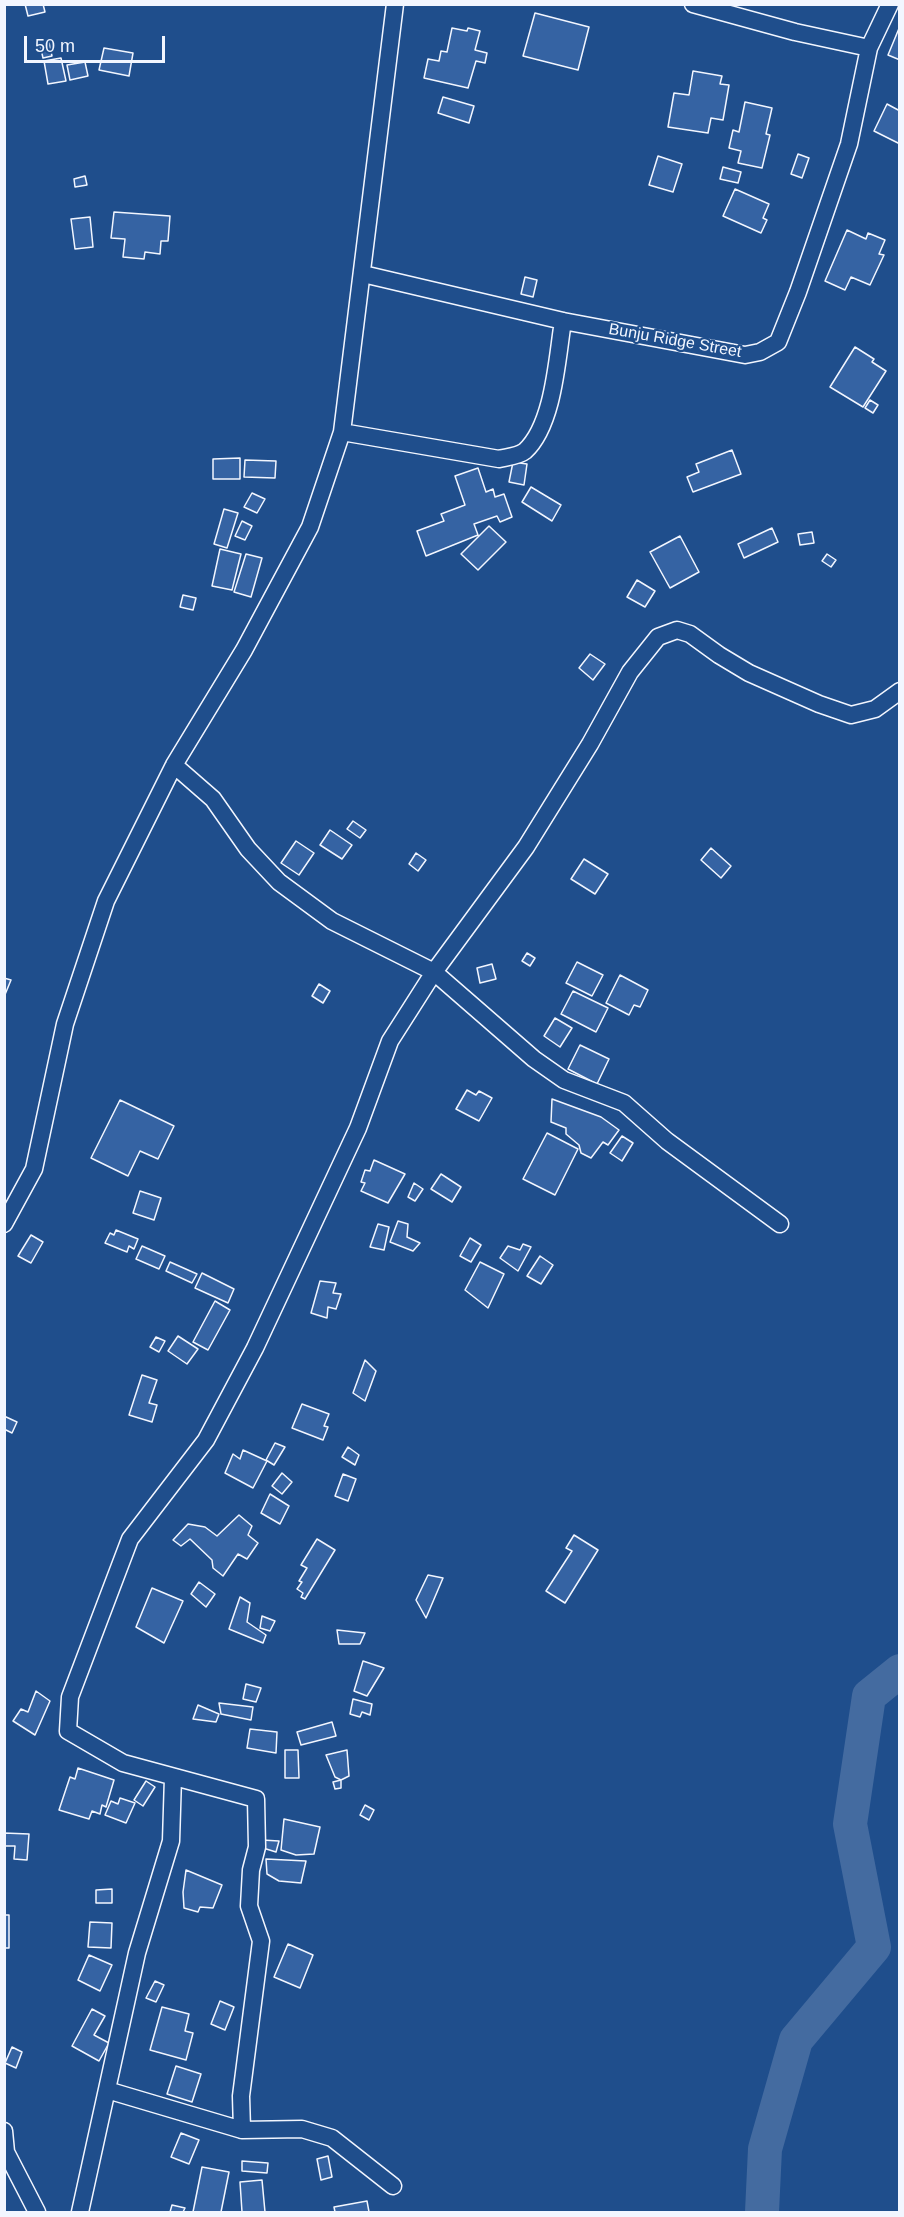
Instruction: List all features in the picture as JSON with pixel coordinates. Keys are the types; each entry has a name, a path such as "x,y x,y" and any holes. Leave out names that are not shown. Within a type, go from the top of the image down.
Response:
{"street":[{"path":"4,1224 34,1169 65,1024 106,901 174,765 244,650 310,527 342,432 395,4"},
{"path":"693,4 795,32 868,48"},
{"name":"Bunju Ridge Street","path":"363,274 563,321 745,355 760,352 778,342 798,292 849,144 868,48 890,4"},
{"path":"342,432 499,459 524,453 535,439 548,407 563,321"},
{"path":"242,2130 240,2096 261,1941 249,1906 251,1870 256,1846 256,1799 123,1764 68,1731 70,1697 130,1539 206,1440 244,1368 358,1128 390,1041 434,972 526,847 590,744 630,672 658,637 677,630 690,634 750,674 819,704 851,715 875,710 900,691"},
{"path":"174,765 213,799 248,849 279,882 332,921 434,972 534,1059 564,1080 624,1103 667,1141 780,1224"},
{"path":"80,2212 137,1953 171,1841 173,1777"},
{"path":"107,2091 242,2130 302,2130 332,2138 393,2186"},
{"path":"4,2132 6,2152 37,2212"}],"building":[{"path":"25,4 43,4 45,12 28,16"},
{"path":"535,13 589,27 578,70 523,56"},
{"path":"900,26 900,60 888,55"},
{"path":"452,28 480,31 475,50 487,53 485,63 476,61 468,88 424,78 428,59 439,61 441,51 447,52"},
{"path":"49,42 52,56 43,58 40,45"},
{"path":"104,48 133,53 129,76 99,70"},
{"path":"61,58 66,81 48,84 44,61"},
{"path":"85,62 88,76 70,80 67,65"},
{"path":"693,71 722,76 720,84 729,85 723,120 711,118 708,133 668,127 674,93 689,95"},
{"path":"443,97 474,106 469,123 438,113"},
{"path":"745,102 772,108 766,134 770,135 762,168 738,163 741,151 729,148 733,130 739,132"},
{"path":"887,104 900,111 900,144 874,131"},
{"path":"798,154 809,158 802,178 791,174"},
{"path":"658,156 682,164 673,192 649,185"},
{"path":"723,167 741,172 738,183 720,179"},
{"path":"85,176 87,185 75,187 74,179"},
{"path":"735,189 769,204 763,218 767,220 761,233 723,216"},
{"path":"114,212 170,216 168,241 161,241 160,254 145,252 144,259 123,257 125,239 111,238"},
{"path":"90,217 93,247 75,249 71,219"},
{"path":"847,230 866,239 868,233 885,240 879,254 884,255 870,285 851,277 845,290 825,281"},
{"path":"525,277 537,280 533,297 521,294"},
{"path":"855,347 874,359 872,362 886,371 863,407 830,387"},
{"path":"870,400 878,405 873,413 865,408"},
{"path":"732,450 741,474 693,492 687,477 699,472 696,464"},
{"path":"240,458 240,479 213,479 213,459"},
{"path":"245,460 276,461 275,478 244,477"},
{"path":"513,462 527,464 524,485 509,482"},
{"path":"478,468 486,492 493,489 495,497 504,494 512,517 500,522 497,516 474,524 478,535 426,556 417,531 444,521 441,514 465,505 455,476"},
{"path":"531,487 561,505 552,521 522,502"},
{"path":"252,493 265,499 257,513 244,507"},
{"path":"224,509 238,513 227,548 214,544"},
{"path":"242,521 252,526 245,540 235,536"},
{"path":"489,526 506,542 478,570 461,554"},
{"path":"772,528 778,542 744,558 738,544"},
{"path":"812,532 814,543 800,545 798,534"},
{"path":"680,536 699,572 670,588 650,552"},
{"path":"220,549 241,554 232,590 212,586"},
{"path":"246,554 262,558 251,597 234,592"},
{"path":"827,554 836,560 831,567 822,561"},
{"path":"637,580 655,591 645,607 627,597"},
{"path":"183,595 196,598 193,610 180,607"},
{"path":"590,654 605,664 593,680 579,668"},
{"path":"353,821 366,830 360,838 347,829"},
{"path":"330,830 352,845 342,859 320,845"},
{"path":"296,841 314,853 299,875 281,863"},
{"path":"711,848 731,866 721,878 701,860"},
{"path":"416,853 426,860 418,871 409,864"},
{"path":"584,859 608,874 595,894 571,879"},
{"path":"527,953 535,958 530,966 522,961"},
{"path":"577,962 603,975 592,996 566,983"},
{"path":"492,964 496,979 480,983 477,968"},
{"path":"620,975 648,990 640,1007 634,1005 629,1015 606,1003"},
{"path":"4,978 11,980 4,997"},
{"path":"319,984 330,991 323,1003 312,996"},
{"path":"573,991 608,1008 596,1032 561,1014"},
{"path":"555,1018 572,1028 560,1047 544,1036"},
{"path":"580,1045 609,1059 597,1084 568,1069"},
{"path":"467,1090 476,1095 479,1091 492,1098 479,1121 456,1109"},
{"path":"552,1099 601,1117 619,1130 608,1145 603,1142 591,1158 581,1153 579,1145 566,1134 566,1128 551,1122"},
{"path":"120,1100 174,1126 158,1159 140,1151 128,1176 91,1158"},
{"path":"547,1133 578,1149 555,1195 523,1179"},
{"path":"622,1136 633,1143 622,1161 610,1153"},
{"path":"374,1160 405,1174 388,1203 361,1191 365,1183 361,1182 365,1170 370,1171"},
{"path":"441,1174 461,1187 452,1202 431,1189"},
{"path":"414,1183 423,1189 415,1201 408,1197"},
{"path":"140,1191 161,1198 154,1220 133,1213"},
{"path":"398,1221 408,1224 407,1237 420,1243 413,1251 390,1242"},
{"path":"378,1224 389,1227 384,1250 370,1247"},
{"path":"116,1230 138,1239 134,1249 129,1246 127,1252 105,1243 110,1233 114,1235"},
{"path":"31,1235 43,1242 31,1263 18,1256"},
{"path":"470,1238 481,1245 471,1262 460,1256"},
{"path":"523,1244 531,1247 518,1271 500,1258 508,1246 520,1250"},
{"path":"142,1246 165,1256 159,1269 136,1259"},
{"path":"540,1256 553,1265 541,1284 527,1276"},
{"path":"170,1262 197,1274 192,1283 166,1271"},
{"path":"480,1262 504,1274 488,1308 465,1290"},
{"path":"202,1273 234,1289 228,1303 195,1288"},
{"path":"320,1281 336,1283 333,1293 341,1294 336,1309 328,1307 327,1318 311,1313"},
{"path":"215,1301 230,1310 208,1350 193,1342"},
{"path":"178,1336 198,1349 187,1364 168,1351"},
{"path":"156,1337 165,1341 159,1352 150,1347"},
{"path":"365,1360 376,1371 365,1401 353,1393"},
{"path":"142,1375 157,1380 149,1403 157,1405 152,1422 129,1415"},
{"path":"302,1404 329,1414 324,1426 328,1427 323,1440 292,1428"},
{"path":"4,1416 17,1422 12,1433 4,1429"},
{"path":"275,1443 285,1447 274,1465 266,1460"},
{"path":"348,1447 359,1455 355,1465 342,1457"},
{"path":"243,1450 267,1461 253,1488 225,1473 233,1454 240,1459"},
{"path":"282,1473 292,1482 282,1494 272,1486"},
{"path":"343,1474 356,1479 348,1501 335,1496"},
{"path":"270,1494 289,1506 280,1524 261,1513"},
{"path":"239,1515 252,1526 248,1535 258,1543 247,1559 238,1554 223,1576 213,1568 212,1560 190,1539 181,1546 173,1540 188,1524 205,1527 217,1536"},
{"path":"574,1535 598,1550 565,1603 546,1591 572,1551 566,1548"},
{"path":"317,1539 335,1550 305,1599 301,1597 303,1593 297,1589 307,1568 301,1565"},
{"path":"428,1575 443,1578 426,1618 416,1600"},
{"path":"199,1582 215,1594 206,1607 191,1594"},
{"path":"152,1588 183,1601 164,1643 136,1627"},
{"path":"240,1597 250,1603 247,1622 266,1635 263,1643 229,1629"},
{"path":"262,1616 275,1621 270,1631 260,1628"},
{"path":"337,1630 365,1633 360,1644 339,1644"},
{"path":"363,1661 384,1668 367,1696 354,1691"},
{"path":"246,1684 261,1688 256,1702 243,1699"},
{"path":"36,1691 50,1701 35,1735 13,1721 21,1709 28,1712"},
{"path":"353,1699 372,1704 370,1715 362,1712 360,1717 350,1714"},
{"path":"219,1703 253,1707 251,1720 221,1714"},
{"path":"198,1705 219,1714 216,1722 193,1719"},
{"path":"332,1722 336,1736 301,1745 297,1732"},
{"path":"250,1729 277,1732 276,1753 247,1748"},
{"path":"285,1750 298,1750 299,1778 285,1778"},
{"path":"347,1750 349,1776 341,1780 335,1777 326,1755"},
{"path":"78,1768 114,1780 106,1807 102,1805 100,1814 92,1811 89,1819 59,1810 70,1777 75,1779"},
{"path":"341,1780 341,1788 335,1789 333,1782"},
{"path":"146,1781 155,1787 143,1806 134,1800"},
{"path":"120,1798 135,1803 126,1823 105,1815 111,1801 118,1804"},
{"path":"365,1805 374,1810 369,1820 360,1815"},
{"path":"284,1819 320,1827 314,1854 296,1855 281,1850"},
{"path":"4,1833 29,1834 27,1860 14,1859 15,1846 4,1846"},
{"path":"262,1840 279,1841 276,1852 263,1848"},
{"path":"266,1859 306,1861 301,1883 279,1881 267,1874"},
{"path":"186,1870 222,1885 213,1908 200,1907 198,1912 184,1908 183,1892"},
{"path":"112,1889 112,1903 96,1903 96,1890"},
{"path":"4,1915 9,1915 9,1948 4,1948"},
{"path":"90,1922 112,1923 111,1948 88,1947"},
{"path":"288,1944 313,1955 300,1988 274,1977"},
{"path":"89,1955 112,1965 100,1991 78,1980"},
{"path":"155,1981 164,1985 156,2002 146,1998"},
{"path":"220,2001 234,2007 225,2030 211,2024"},
{"path":"162,2007 189,2014 185,2031 193,2033 186,2060 150,2050"},
{"path":"92,2009 105,2016 94,2035 109,2043 99,2061 72,2046"},
{"path":"12,2047 22,2052 16,2068 5,2063"},
{"path":"176,2066 201,2074 192,2102 167,2094"},
{"path":"181,2133 199,2140 189,2164 171,2157"},
{"path":"328,2156 332,2177 321,2180 317,2159"},
{"path":"242,2161 268,2163 267,2173 242,2171"},
{"path":"202,2167 229,2172 221,2212 193,2212"},
{"path":"262,2180 265,2212 242,2212 240,2182"},
{"path":"367,2201 369,2212 335,2212 334,2207"},
{"path":"172,2205 185,2208 183,2212 170,2212"}],"waterway":[{"path":"762,2212 765,2149 796,2040 874,1947 850,1824 869,1696 900,1671"}]}
